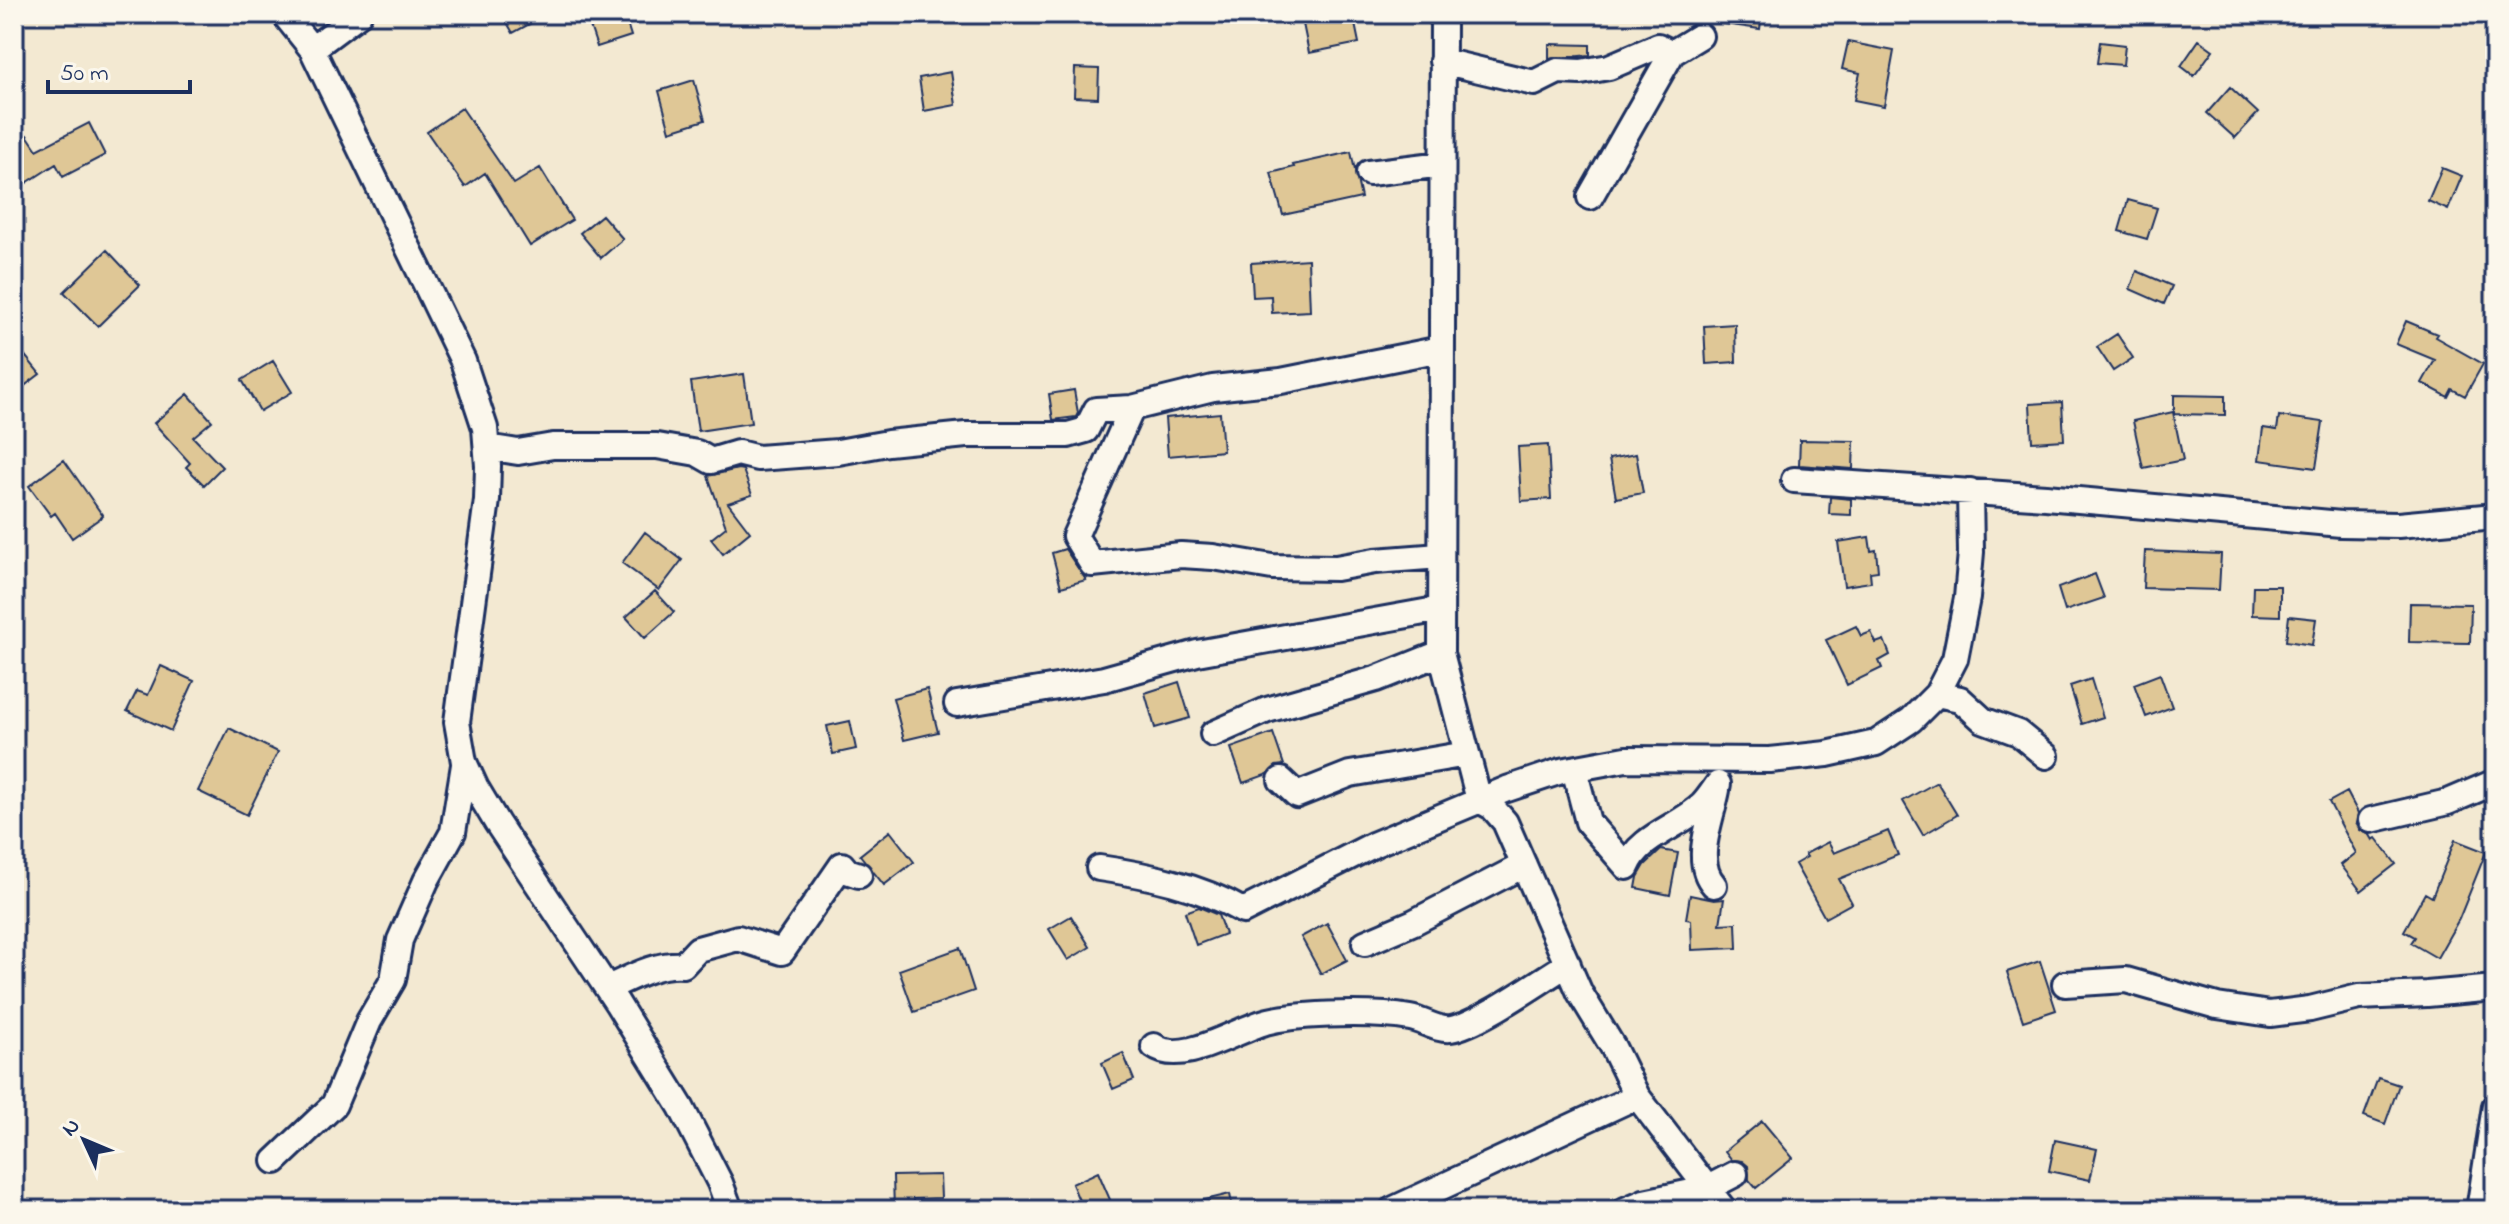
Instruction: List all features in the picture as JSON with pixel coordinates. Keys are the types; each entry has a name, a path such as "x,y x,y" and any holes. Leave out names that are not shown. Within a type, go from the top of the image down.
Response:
{"street":[{"path":"284,14 312,49 463,361 485,428 487,500 457,722 464,762 497,823 608,988 681,1107 720,1183 730,1210"},
{"path":"312,49 359,14"},
{"path":"1443,14 1441,653 1479,800 1492,807 1505,822 1580,993 1613,1047 1637,1096 1724,1210"},
{"path":"1590,197 1672,53 1700,36"},
{"path":"1442,61 1534,83 1558,71 1581,72 1609,67 1658,46 1672,53"},
{"path":"1369,173 1442,164"},
{"path":"487,447 518,452 553,446 657,446 697,453 711,461 738,453 758,458 838,452 966,435 1068,435 1086,430 1096,410 1132,408 1213,388 1281,381 1441,349"},
{"path":"1132,408 1075,536 1092,564 1181,555 1272,567 1336,568 1375,561 1440,556"},
{"path":"1794,480 1970,491 2341,524 2398,525 2495,516"},
{"path":"1099,868 1144,875 1223,899 1243,911 1375,844 1507,789 1574,769 1626,759 1770,760 1827,754 1876,743 1911,720 1937,694 1955,659 1967,598 1970,491"},
{"path":"957,704 1104,679 1197,653 1441,609"},
{"path":"1213,734 1267,710 1376,679 1441,653"},
{"path":"1937,694 1960,699 1983,720 2018,733 2046,756"},
{"path":"1281,780 1297,795 1350,774 1467,754"},
{"path":"1710,761 1718,784 1703,856 1705,876 1714,885"},
{"path":"275,1161 334,1105 369,1021 393,980 400,940 426,881 453,832 464,762"},
{"path":"1574,769 1588,822 1627,867 1632,856 1646,843 1701,806 1718,784"},
{"path":"2371,820 2448,802 2495,782"},
{"path":"608,988 644,972 671,964 683,965 698,949 738,938 782,952 842,865 847,871 859,875"},
{"path":"1365,943 1455,902 1524,865"},
{"path":"1154,1046 1163,1052 1181,1052 1223,1040 1269,1021 1371,1014 1413,1018 1446,1030 1468,1025 1568,964"},
{"path":"2065,984 2126,980 2217,1006 2270,1014 2310,1009 2359,997 2495,988"},
{"path":"1392,1210 1637,1096"},
{"path":"2479,1210 2495,1106"},
{"path":"1625,1210 1644,1202 1706,1189 1735,1174"}],"building":[{"path":"502,14 548,14 513,33"},
{"path":"586,14 624,14 631,36 597,47"},
{"path":"1301,14 1353,14 1359,43 1309,53"},
{"path":"1718,14 1762,14 1760,29 1717,23"},
{"path":"2199,40 2213,50 2194,76 2181,66"},
{"path":"1848,42 1894,51 1884,106 1854,100 1860,73 1842,69"},
{"path":"2100,42 2125,45 2123,65 2097,63"},
{"path":"1549,44 1590,45 1590,55 1549,59"},
{"path":"1075,68 1099,69 1098,98 1074,97"},
{"path":"951,72 956,105 924,111 919,78"},
{"path":"694,80 705,120 670,131 659,91"},
{"path":"2230,87 2258,113 2235,138 2207,113"},
{"path":"462,108 514,184 540,168 572,220 530,246 485,173 465,187 427,132"},
{"path":"89,123 105,155 63,177 56,164 14,191 14,143 27,135 37,150"},
{"path":"1351,152 1361,198 1283,215 1271,173"},
{"path":"2442,168 2462,176 2448,210 2428,201"},
{"path":"2128,200 2157,208 2147,239 2119,231"},
{"path":"602,215 623,239 601,258 580,233"},
{"path":"107,250 140,285 98,326 64,292"},
{"path":"1308,259 1310,311 1272,313 1271,296 1253,297 1251,263"},
{"path":"2137,271 2172,286 2164,304 2130,289"},
{"path":"2406,321 2437,334 2435,337 2483,364 2465,396 2452,389 2448,397 2422,383 2435,360 2396,344"},
{"path":"1735,324 1736,362 1706,364 1704,326"},
{"path":"2117,334 2133,358 2113,371 2097,347"},
{"path":"14,342 40,374 14,394"},
{"path":"273,361 292,392 260,411 242,380"},
{"path":"744,374 751,423 698,431 691,382"},
{"path":"1074,390 1076,417 1053,420 1049,394"},
{"path":"188,394 212,421 193,437 222,467 204,485 186,467 190,463 154,423"},
{"path":"2174,395 2225,396 2225,415 2174,414"},
{"path":"2062,402 2064,440 2032,442 2030,404"},
{"path":"2173,412 2183,460 2143,468 2133,421"},
{"path":"1220,413 1223,451 1168,456 1165,418"},
{"path":"2279,416 2323,422 2316,468 2259,460 2263,428 2277,430"},
{"path":"1800,440 1854,441 1853,469 1799,465"},
{"path":"1548,445 1551,499 1521,501 1518,447"},
{"path":"1636,454 1643,493 1616,498 1609,459"},
{"path":"64,460 103,516 72,538 55,513 51,516 29,486"},
{"path":"743,470 752,495 728,503 750,532 723,554 711,539 726,527 708,476"},
{"path":"1830,497 1851,499 1851,515 1829,514"},
{"path":"645,532 682,560 659,590 622,563"},
{"path":"1869,537 1871,551 1876,550 1878,571 1870,572 1871,582 1844,586 1838,542"},
{"path":"1065,549 1086,580 1061,587 1052,553"},
{"path":"2145,551 2221,554 2219,590 2143,588"},
{"path":"2095,574 2104,598 2065,611 2058,588"},
{"path":"2253,586 2280,586 2280,616 2252,615"},
{"path":"655,591 674,612 645,638 626,617"},
{"path":"2410,603 2471,604 2470,643 2409,642"},
{"path":"2289,616 2316,619 2312,645 2286,641"},
{"path":"1856,626 1861,636 1871,632 1876,643 1884,640 1890,655 1879,661 1882,668 1847,685 1826,640"},
{"path":"161,666 194,681 171,731 127,711 137,691 148,695"},
{"path":"2160,674 2172,707 2146,717 2134,684"},
{"path":"2091,679 2103,717 2082,724 2070,686"},
{"path":"1179,682 1190,718 1155,728 1145,693"},
{"path":"927,689 938,732 904,740 893,698"},
{"path":"850,721 856,749 833,754 827,726"},
{"path":"229,728 278,752 247,815 198,791"},
{"path":"1273,733 1284,765 1243,783 1231,748"},
{"path":"1937,782 1957,815 1923,835 1903,801"},
{"path":"2347,792 2358,813 2356,823 2360,830 2373,840 2376,838 2396,864 2361,891 2341,865 2356,853 2329,802"},
{"path":"890,831 914,862 884,885 860,855"},
{"path":"1888,831 1898,855 1839,879 1852,903 1825,918 1795,864 1807,857 1805,854 1828,842 1834,853"},
{"path":"2455,840 2486,852 2459,919 2437,958 2411,943 2415,937 2404,931 2425,893 2432,897"},
{"path":"1661,850 1678,853 1670,895 1636,888 1645,865"},
{"path":"1690,895 1724,899 1720,924 1736,923 1737,948 1692,950 1691,920 1686,919"},
{"path":"1199,907 1218,915 1225,934 1196,945 1185,912"},
{"path":"1071,916 1090,947 1068,960 1049,929"},
{"path":"1327,923 1347,960 1321,974 1301,937"},
{"path":"960,948 974,991 914,1012 899,970"},
{"path":"2040,961 2056,1010 2023,1021 2007,972"},
{"path":"1123,1053 1134,1080 1113,1089 1102,1063"},
{"path":"2378,1078 2399,1085 2385,1124 2364,1116"},
{"path":"1762,1121 1793,1158 1756,1188 1749,1180 1748,1166 1742,1161 1732,1160 1725,1151"},
{"path":"2055,1140 2097,1149 2090,1180 2049,1171"},
{"path":"1098,1172 1111,1202 1094,1210 1083,1210 1072,1184"},
{"path":"940,1175 941,1198 913,1199 913,1210 894,1210 893,1176"},
{"path":"1230,1194 1233,1210 1189,1210 1188,1204"}]}
